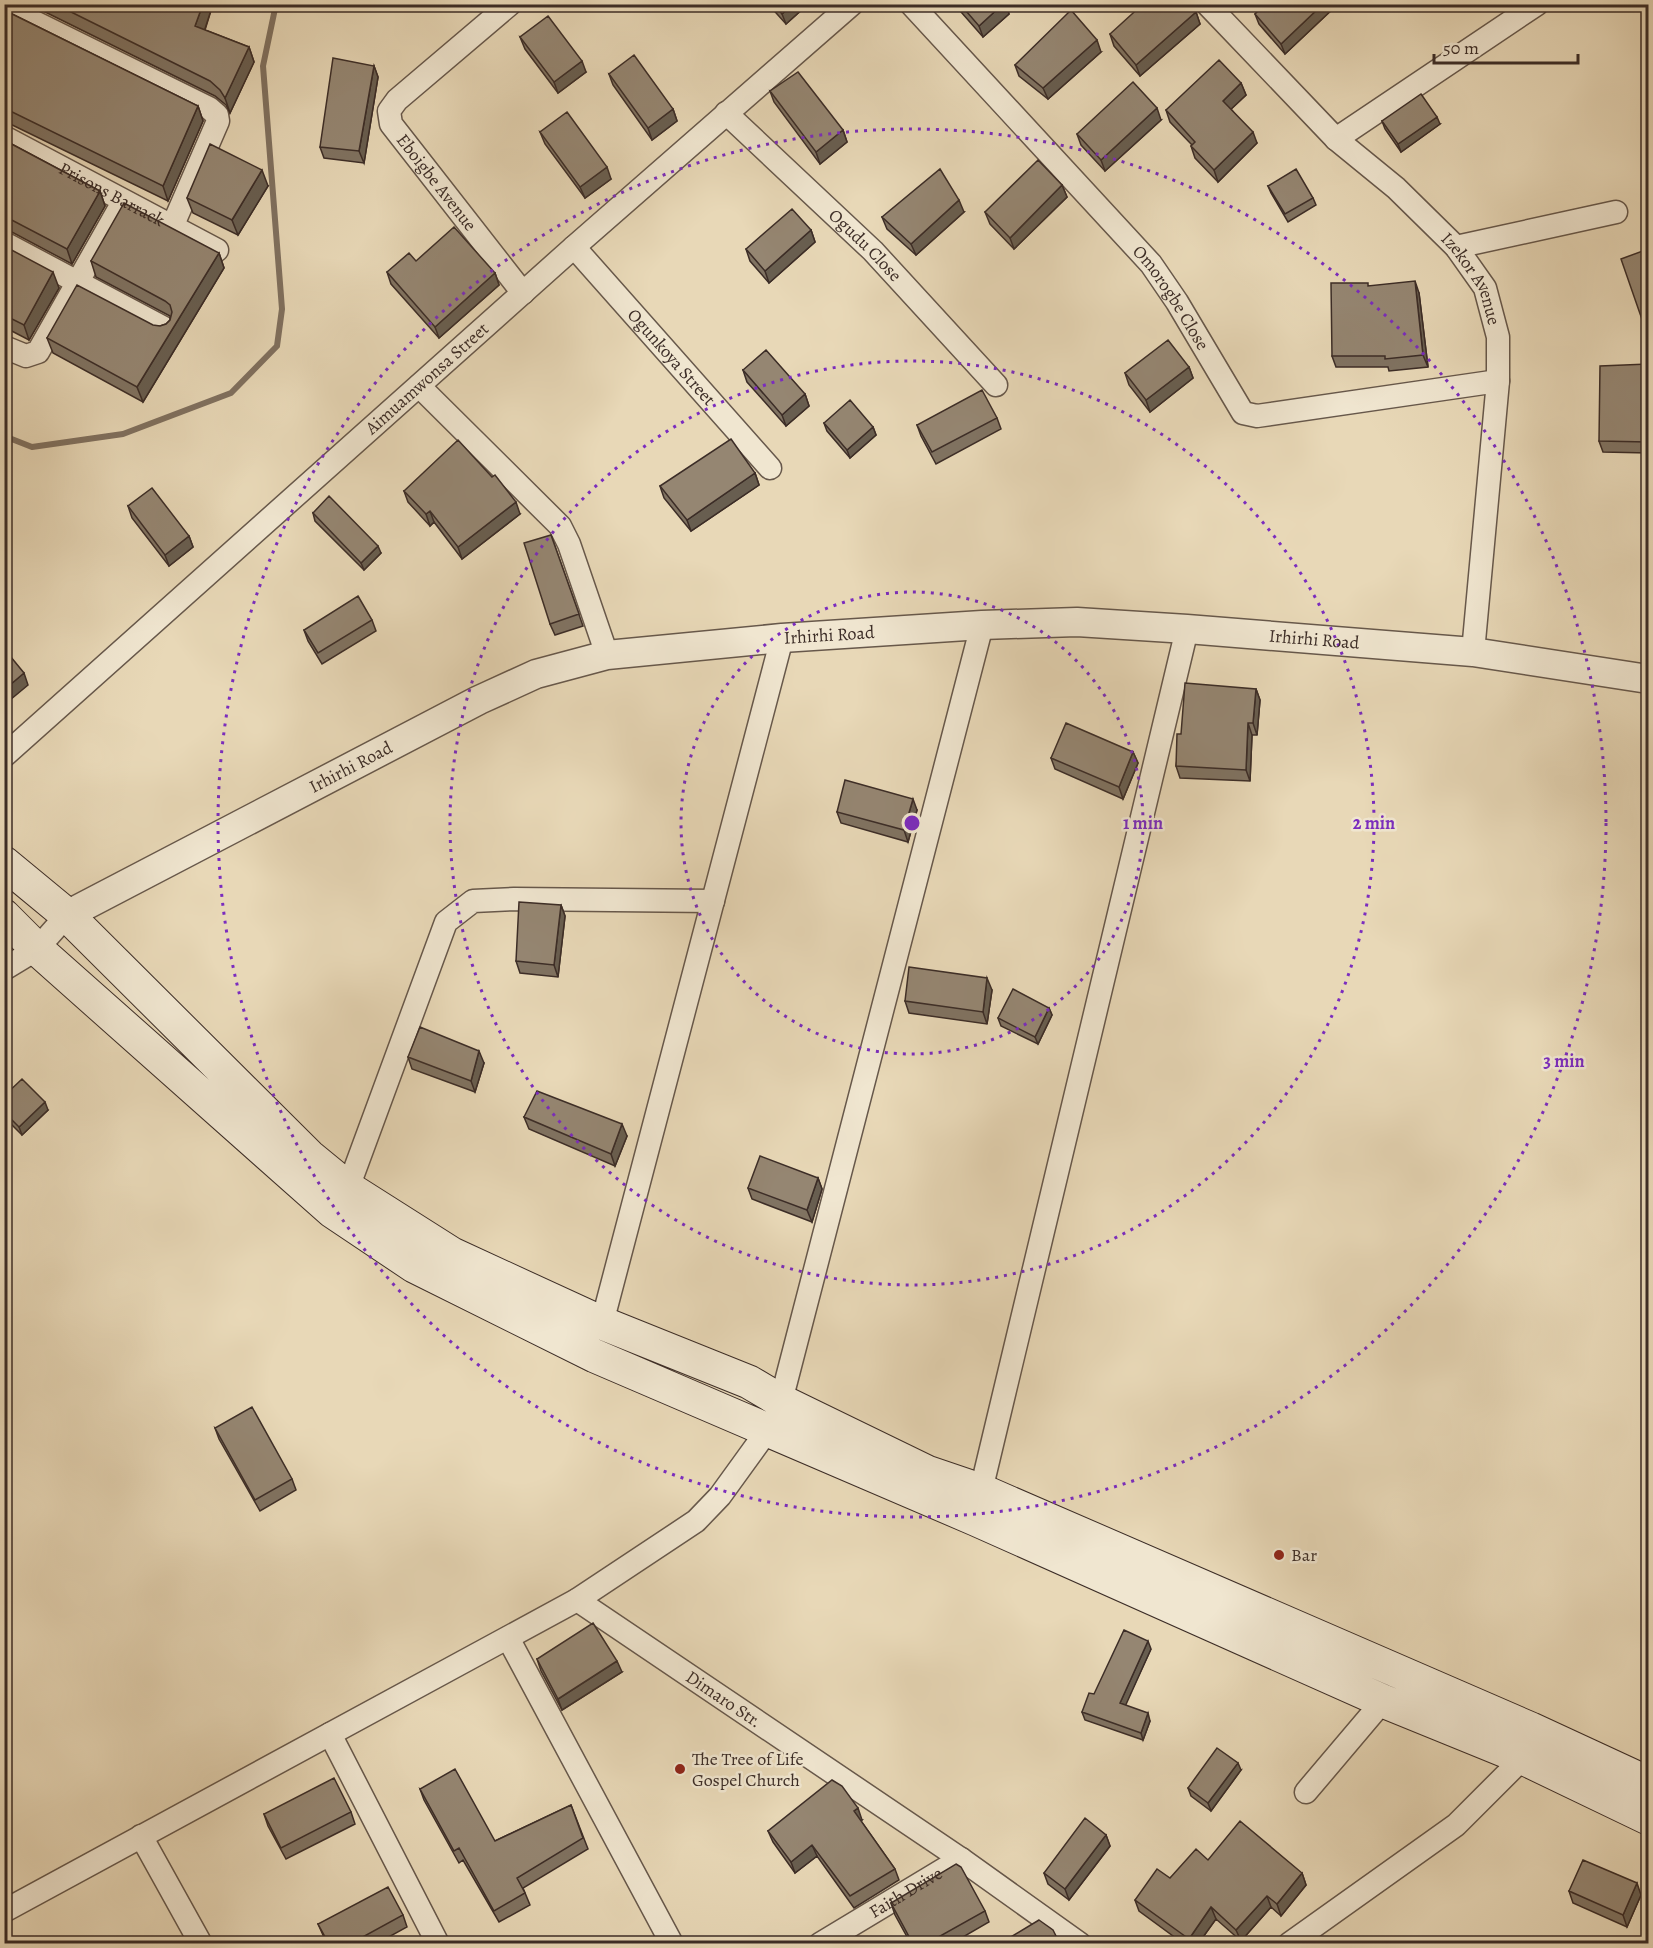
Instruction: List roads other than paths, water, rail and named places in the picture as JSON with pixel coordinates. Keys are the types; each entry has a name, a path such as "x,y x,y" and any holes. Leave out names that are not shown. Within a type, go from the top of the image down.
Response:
{"main road":[{"path":"4,863 67,915 309,1156 348,1188 452,1254 602,1323 748,1382 781,1401 927,1472 977,1505 1383,1701 1523,1758 1648,1818"},
{"path":"4,916 37,949 332,1211 414,1266 595,1356 909,1492 977,1505 1531,1729 1648,1783"}],"street":[{"name":"Eboigbe Avenue","path":"510,4 397,100 389,111 392,124 523,293"},
{"name":"Aimuamwonsa Street","path":"4,756 574,247 852,4"},
{"name":"Omorogbe Close","path":"911,4 1151,264 1177,302 1243,413 1257,416 1498,381"},
{"name":"Izekor Avenue","path":"1208,4 1336,139 1396,188 1456,247 1485,288 1498,337 1498,381 1473,652"},
{"path":"1336,139 1537,4"},
{"path":"4,8 209,108 216,115 218,121 172,227"},
{"name":"Ogudu Close","path":"726,113 873,251 996,385"},
{"name":"Prisons Barrack","path":"4,137 217,250"},
{"path":"4,347 26,356 38,352 123,202"},
{"path":"1456,247 1617,212"},
{"path":"4,243 164,328"},
{"name":"Ogunkoya Street","path":"574,247 770,468"},
{"path":"419,386 560,526 569,544 607,655"},
{"name":"Irhirhi Road","path":"67,915 479,700 536,674 607,655 782,638 982,625 1077,622 1473,652 1648,679"},
{"path":"781,1401 982,625"},
{"path":"977,1505 1187,629"},
{"path":"602,1323 782,638"},
{"path":"348,1188 446,922 473,901 514,899 713,901"},
{"path":"4,969 37,949 67,915"},
{"path":"4,1911 577,1600 696,1521 720,1496 767,1431"},
{"name":"Dimaro Str.","path":"577,1600 961,1859 1080,1944"},
{"path":"508,1638 672,1944"},
{"path":"1306,1792 1383,1701"},
{"path":"330,1734 438,1944"},
{"path":"1289,1944 1456,1825 1523,1758"},
{"path":"141,1836 201,1944"},
{"name":"Faith Drive","path":"820,1944 961,1859"}],"waterway":[{"path":"4,436 32,447 123,434 231,393 277,346 282,309 263,66 276,4"}],"place":[{"name":"Bar","path":"1279,1555"},
{"name":"The Tree of Life Gospel Church","path":"680,1769"}]}
